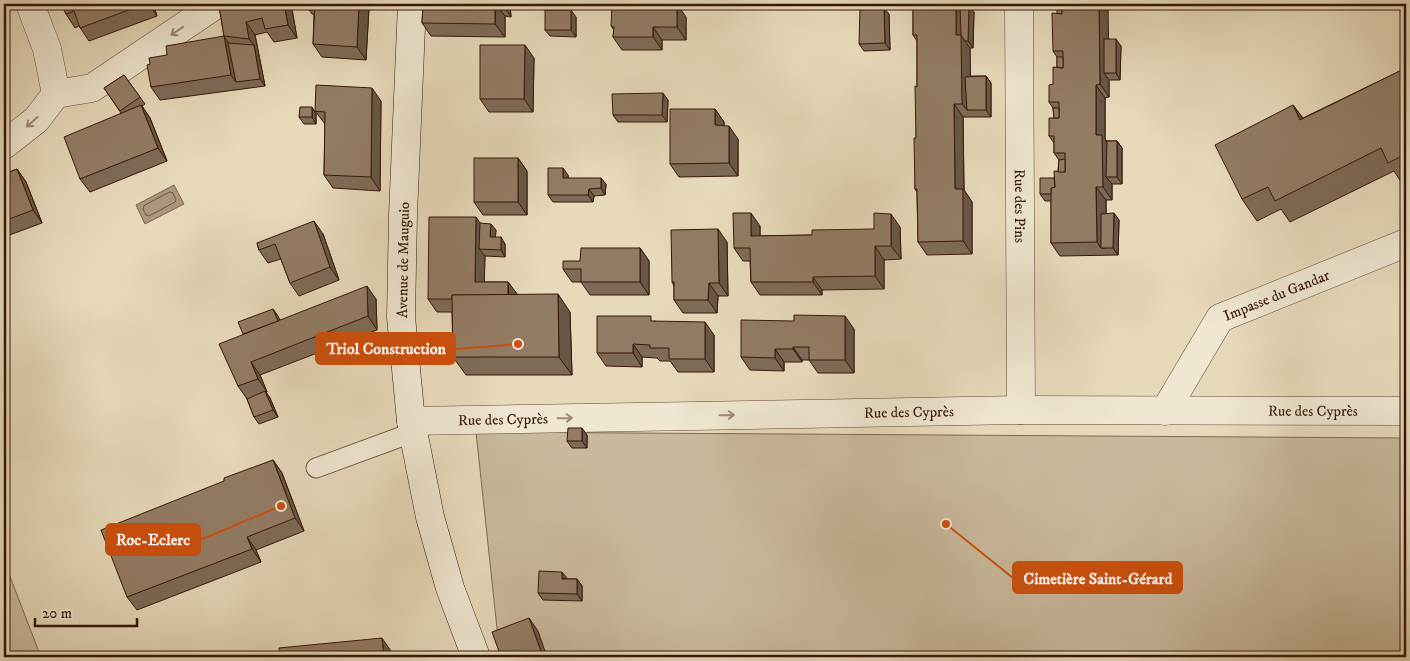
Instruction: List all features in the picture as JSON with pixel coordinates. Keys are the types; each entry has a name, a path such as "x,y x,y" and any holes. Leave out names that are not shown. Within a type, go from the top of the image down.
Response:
{"street":[{"path":"30,4 47,49 56,94"},
{"path":"4,145 36,120 56,94 92,88 217,4"},
{"name":"Avenue de Mauguio","path":"412,4 403,215 401,317 412,426 430,517 450,588 476,657"},
{"name":"Rue des Pins","path":"1019,4 1021,410"},
{"name":"Impasse du Gandar","path":"1165,411 1220,318 1406,243"},
{"name":"Rue des Cyprès","path":"412,426 1021,410 1406,411"}],"lane":[{"path":"316,468 412,426"}],"shaded area":[{"path":"476,432 1406,438 1406,657 503,657 499,647"},
{"path":"4,561 41,657 4,657"}],"water":[{"path":"174,185 184,204 145,224 136,205"}],"building":[{"path":"61,4 145,4 80,28 74,11 66,14"},
{"path":"230,4 284,4 288,25 265,29 262,18 246,22 249,39 224,36 219,6"},
{"path":"315,4 359,4 357,47 313,44"},
{"path":"423,4 495,4 495,24 422,23"},
{"path":"677,4 677,27 653,27 653,37 613,37 614,27 611,26 612,5"},
{"path":"913,4 956,4 956,35 961,35 962,104 954,104 955,189 963,189 963,241 918,242 914,138 916,138 915,86 917,87 917,35 913,35"},
{"path":"960,4 969,5 968,41 965,41 961,35"},
{"path":"1057,4 1062,4 1062,14 1057,14"},
{"path":"1062,4 1099,4 1100,84 1096,85 1096,135 1102,135 1103,187 1096,187 1097,242 1051,243 1051,188 1055,187 1054,171 1065,172 1065,153 1054,153 1054,136 1049,136 1049,118 1059,118 1059,102 1049,102 1049,85 1053,84 1053,67 1063,68 1063,51 1053,51 1052,13 1062,14"},
{"path":"860,8 884,8 885,43 859,44"},
{"path":"545,10 571,10 571,30 545,30"},
{"path":"224,36 231,75 151,87 147,65 150,64 149,58 167,55 166,46"},
{"path":"1104,39 1116,39 1116,73 1104,73"},
{"path":"228,43 254,45 260,79 236,82"},
{"path":"480,45 525,45 524,99 480,99"},
{"path":"1057,57 1063,57 1063,68 1057,67"},
{"path":"1406,68 1406,154 1388,163 1381,148 1275,201 1268,187 1242,199 1215,145 1293,105 1300,120"},
{"path":"124,75 140,97 120,111 104,88"},
{"path":"986,76 986,110 967,110 965,77"},
{"path":"316,85 372,88 371,177 324,175 325,112 315,111"},
{"path":"663,93 662,115 613,115 612,94"},
{"path":"141,105 158,148 80,179 64,137"},
{"path":"300,107 312,107 312,117 299,117"},
{"path":"1053,108 1059,108 1059,118 1054,118"},
{"path":"670,109 715,109 715,125 729,126 729,163 670,164"},
{"path":"1107,141 1117,141 1117,177 1106,177"},
{"path":"474,158 518,158 518,202 474,202"},
{"path":"1065,159 1065,172 1058,172 1059,160"},
{"path":"548,168 563,168 563,178 601,178 601,188 589,189 588,195 548,195"},
{"path":"17,169 33,210 4,221 4,174"},
{"path":"1040,178 1054,178 1055,187 1051,188 1051,194 1040,194"},
{"path":"733,213 751,213 751,236 812,235 812,230 874,229 874,213 891,214 891,246 875,246 875,276 813,277 813,282 751,282 750,248 734,248"},
{"path":"1114,213 1113,248 1101,248 1101,214"},
{"path":"429,217 476,217 475,282 508,282 508,295 452,295 452,299 428,299"},
{"path":"314,221 330,267 290,283 275,244 259,250 257,243"},
{"path":"480,223 491,224 490,237 501,237 501,250 479,249"},
{"path":"718,229 719,283 709,283 708,300 674,300 671,230"},
{"path":"581,248 640,248 640,282 581,282 581,269 563,269 563,261 580,261"},
{"path":"367,286 368,316 251,362 258,379 238,386 219,344"},
{"path":"558,294 559,357 453,357 452,295"},
{"path":"273,309 278,321 243,334 238,322"},
{"path":"794,315 845,316 845,360 809,360 809,347 775,349 775,358 741,357 741,320 794,321"},
{"path":"597,316 651,316 651,321 705,322 705,359 669,359 669,348 650,348 650,345 633,344 633,353 597,353"},
{"path":"265,391 273,410 254,417 247,399"},
{"path":"568,428 582,428 582,441 567,441"},
{"path":"273,460 295,518 247,537 252,549 127,597 101,530 224,481 224,478"},
{"path":"539,571 562,572 562,579 577,579 577,594 538,593"},
{"path":"529,618 543,657 501,657 492,632"},
{"path":"382,638 384,657 280,657 279,648"}],"place":[{"name":"Triol Construction","path":"518,344"},
{"name":"Roc-Eclerc","path":"281,506"},
{"name":"Cimetière Saint-Gérard","path":"946,524"}]}
